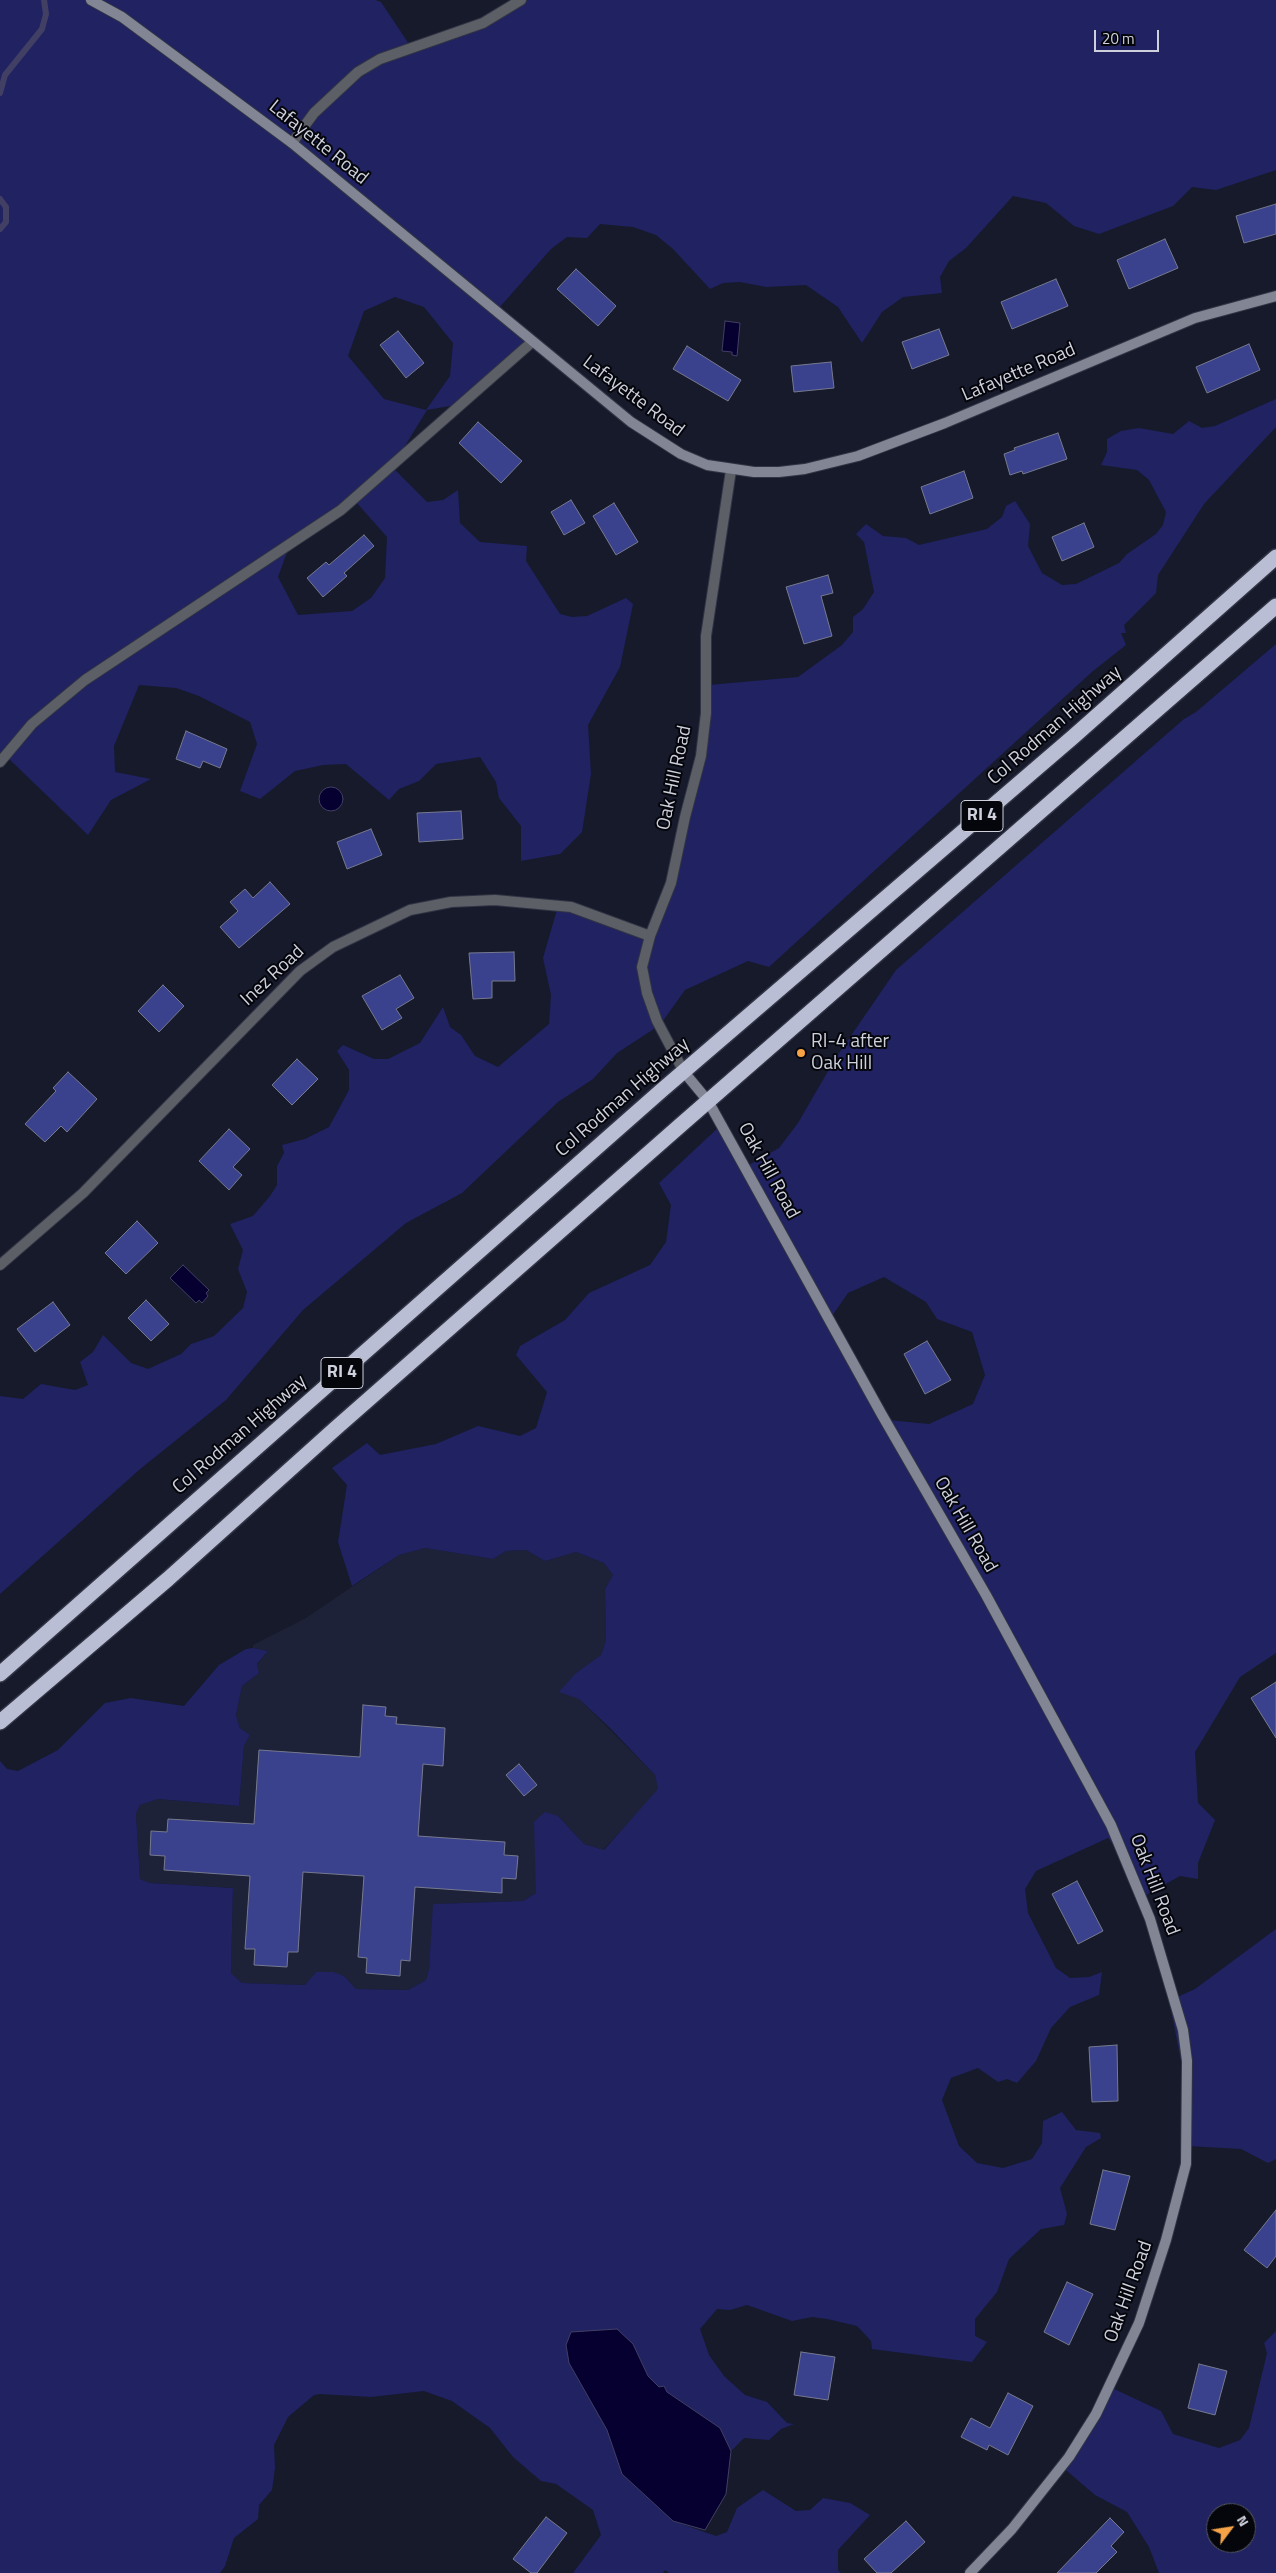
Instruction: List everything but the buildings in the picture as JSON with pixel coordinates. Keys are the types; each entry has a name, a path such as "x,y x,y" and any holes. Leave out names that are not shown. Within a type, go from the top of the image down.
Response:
{"highway":[{"name":"Col Rodman Highway","path":"0,1674 684,1072 1073,737 1276,557"},
{"name":"RI 4","path":"0,1722 55,1673 168,1579 336,1428 708,1101 1276,606"}],"street":[{"name":"Lafayette Road","path":"91,0 122,16 292,142 631,422 681,454 707,465 730,470 779,472 805,469 858,456 945,423 1195,318 1276,296"},
{"path":"292,142 314,113 358,72 380,59 483,24 521,0"},
{"path":"0,762 32,724 85,680 340,510 532,342"},
{"name":"Oak Hill Road","path":"730,470 706,636 706,713 701,756 685,817 671,883 650,936 642,967 647,993 669,1047 684,1072 708,1101 882,1415 986,1595 1111,1825 1150,1919 1182,2030 1187,2061 1186,2164 1163,2248 1139,2323 1096,2414 1069,2457 1012,2529 970,2573"},
{"name":"Inez Road","path":"0,1265 83,1193 300,971 333,947 410,910 451,902 495,900 546,903 571,907 650,936"}],"shaded area":[{"path":"0,0 375,0 381,2 409,44 473,26 518,0 1276,0 1276,170 1216,190 1192,187 1173,206 1099,234 1074,226 1046,203 1013,196 966,248 949,261 940,277 942,293 903,297 882,312 862,343 838,307 806,285 766,287 740,282 723,283 710,289 673,249 656,235 633,227 600,224 587,238 567,237 551,249 499,308 530,342 461,404 427,410 392,467 427,502 443,500 458,490 460,523 480,542 527,546 526,561 560,614 572,617 587,616 626,598 633,604 620,667 588,725 591,774 582,832 560,854 521,861 521,826 499,798 496,782 480,757 436,764 419,781 399,789 389,800 346,764 323,765 295,771 260,799 240,791 257,744 250,722 199,696 176,688 139,685 114,746 115,772 151,779 111,800 88,835 7,757 0,762","holes":["395,297 424,307 453,343 450,376 426,410 384,399 348,356 364,311","356,502 387,537 385,578 371,598 352,611 298,615 278,577 290,544"]},
{"path":"725,321 740,323 737,356 732,355 732,352 722,351"},
{"path":"1276,399 1276,427 1204,504 1158,575 1156,593 1124,625 1126,633 1121,633 1126,645 1093,671 769,967 748,961 685,990 660,1025 617,1053 593,1079 558,1102 462,1193 406,1223 303,1310 226,1400 139,1470 0,1594 0,1396 23,1399 41,1384 75,1390 88,1385 80,1362 93,1352 103,1335 131,1363 148,1369 181,1354 191,1344 214,1336 243,1308 247,1292 238,1269 243,1250 230,1224 253,1216 270,1196 277,1185 277,1166 284,1153 282,1145 305,1139 329,1127 349,1090 349,1070 337,1051 343,1045 374,1059 388,1059 420,1043 443,1007 450,1027 461,1035 475,1056 498,1067 549,1024 551,995 543,958 558,906 563,905 603,913 647,931 654,930 703,753 709,685 798,677 842,645 853,632 853,617 863,609 874,592 864,542 856,534 866,524 883,536 906,538 919,545 987,529 1002,517 1006,506 1015,501 1030,524 1028,546 1042,573 1062,585 1076,584 1119,563 1127,554 1156,534 1163,525 1166,512 1149,480 1137,470 1101,465 1107,452 1107,439 1121,431 1139,428 1173,434 1189,421 1202,428 1215,426"},
{"path":"1276,644 1276,1653 1240,1677 1195,1752 1198,1803 1215,1820 1198,1863 1198,1879 1180,1876 1137,1900 1112,1843 1108,1838 1036,1871 1025,1889 1028,1913 1056,1968 1070,1978 1089,1977 1102,1972 1099,1995 1070,2007 1051,2028 1036,2061 1017,2083 1007,2079 998,2082 978,2068 951,2078 942,2100 959,2146 977,2163 1003,2168 1032,2159 1042,2143 1043,2121 1062,2112 1076,2130 1100,2133 1101,2138 1086,2147 1060,2188 1067,2214 1064,2225 1041,2229 1009,2259 997,2292 975,2319 975,2336 987,2342 972,2362 872,2349 871,2341 857,2326 827,2319 812,2317 792,2321 747,2305 730,2310 717,2309 700,2329 709,2355 724,2376 745,2395 767,2402 787,2423 794,2424 781,2429 769,2440 744,2438 731,2451 720,2428 667,2392 664,2387 659,2387 648,2376 633,2344 569,2363 607,2430 622,2474 673,2521 716,2536 727,2532 737,2508 763,2490 796,2511 810,2510 823,2498 850,2503 870,2515 838,2550 838,2570 841,2573 669,2573 665,2570 663,2573 573,2573 601,2535 593,2510 556,2484 541,2481 513,2457 490,2428 452,2401 424,2391 371,2397 314,2395 288,2417 274,2445 275,2468 272,2490 259,2505 258,2519 234,2538 225,2566 220,2573 0,2573 0,1761 7,1769 18,1771 58,1750 105,1703 131,1698 184,1706 219,1665 246,1649 253,1648 268,1651 257,1664 259,1673 242,1686 236,1715 240,1728 250,1735 244,1746 239,1806 158,1799 140,1805 136,1814 140,1879 150,1883 233,1888 231,1973 242,1983 305,1985 316,1972 333,1972 344,1976 356,1989 408,1990 426,1980 429,1969 433,1904 523,1901 536,1893 534,1822 545,1812 558,1816 584,1844 604,1850 658,1789 655,1775 610,1728 579,1699 559,1692 576,1673 601,1655 606,1640 605,1589 613,1575 604,1563 576,1552 545,1561 526,1550 506,1551 493,1559 425,1548 399,1555 352,1586 338,1542 347,1485 332,1468 367,1443 380,1455 436,1444 478,1426 520,1436 536,1428 547,1392 516,1355 520,1346 565,1320 589,1293 650,1265 666,1242 671,1205 659,1183 720,1126 747,1166 779,1148 798,1123 835,1059 896,970 1184,719 1196,712","holes":["884,1277 926,1302 937,1319 972,1332 985,1375 973,1404 929,1424 888,1420 832,1316 848,1293"]},
{"path":"331,787 336,788 342,794 342,804 336,810 331,811 326,810 320,804 319,799 320,794 326,788"},
{"path":"183,1265 209,1290 206,1293 208,1296 202,1303 199,1300 196,1303 170,1278"},
{"path":"425,1548 493,1559 506,1551 526,1550 545,1561 576,1552 604,1563 613,1575 605,1589 606,1640 601,1655 576,1673 579,1699 655,1775 659,1790 603,1850 584,1844 558,1816 536,1865 536,1893 523,1901 434,1904 429,1969 426,1980 408,1990 356,1989 344,1976 316,1972 305,1985 242,1983 231,1973 233,1888 150,1883 140,1879 136,1814 140,1805 158,1799 239,1806 244,1746 250,1735 240,1728 236,1715 242,1686 259,1673 257,1665 268,1651 253,1648 253,1645 306,1618 399,1555"},
{"path":"1276,1929 1276,2159 1268,2163 1241,2149 1188,2146 1182,2143 1182,2066 1170,2005 1171,2000 1195,1989"},
{"path":"617,2329 633,2344 648,2376 659,2387 664,2386 667,2392 720,2428 731,2451 726,2494 705,2530 673,2521 622,2474 607,2430 569,2363 566,2345 571,2332"},
{"path":"1276,2331 1276,2573 1159,2573 1149,2547 1127,2512 1095,2495 1060,2465 1112,2388 1161,2411 1173,2434 1219,2448 1240,2440 1249,2428 1267,2353 1264,2343"}],"waterway":[{"path":"0,93 5,75 42,29 46,14 44,0"},
{"path":"0,199 6,207 6,222 0,229"}],"place":[{"name":"RI-4 after Oak Hill","path":"801,1053"}]}
